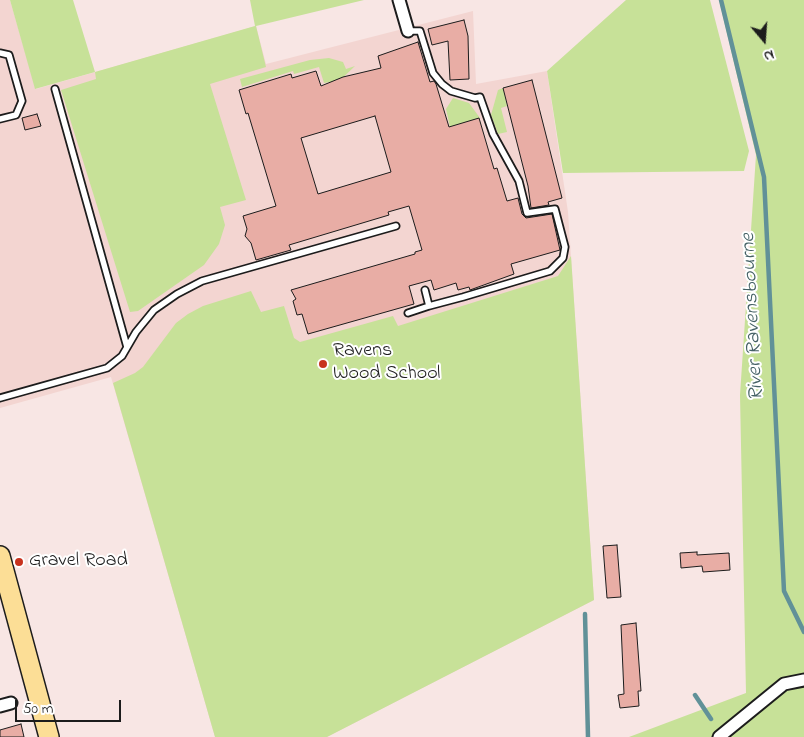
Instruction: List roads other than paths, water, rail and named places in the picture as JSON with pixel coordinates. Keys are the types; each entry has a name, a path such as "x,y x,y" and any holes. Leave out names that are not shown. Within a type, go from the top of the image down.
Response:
{"main road":[{"path":"0,556 50,737"}],"street":[{"path":"399,0 408,31"},
{"path":"719,737 784,684 804,680"}],"lane":[{"path":"408,31 420,31 433,73 442,84 452,91 475,98 480,97 493,134 519,181 527,213 555,210 565,247 563,258 550,271 408,313"},
{"path":"0,54 9,55 22,101 16,115 0,120"},
{"path":"55,89 127,347"},
{"path":"0,398 107,368 122,356 136,332 154,310 177,294 202,281 396,226"},
{"path":"425,290 430,306"}],"waterway":[{"name":"River Ravensbourne","path":"721,0 764,177 784,591 804,632"},
{"path":"585,614 588,737"},
{"path":"695,695 711,719"}],"place":[{"name":"Ravens Wood School","path":"323,364"},
{"name":"Gravel Road","path":"19,562"}]}
